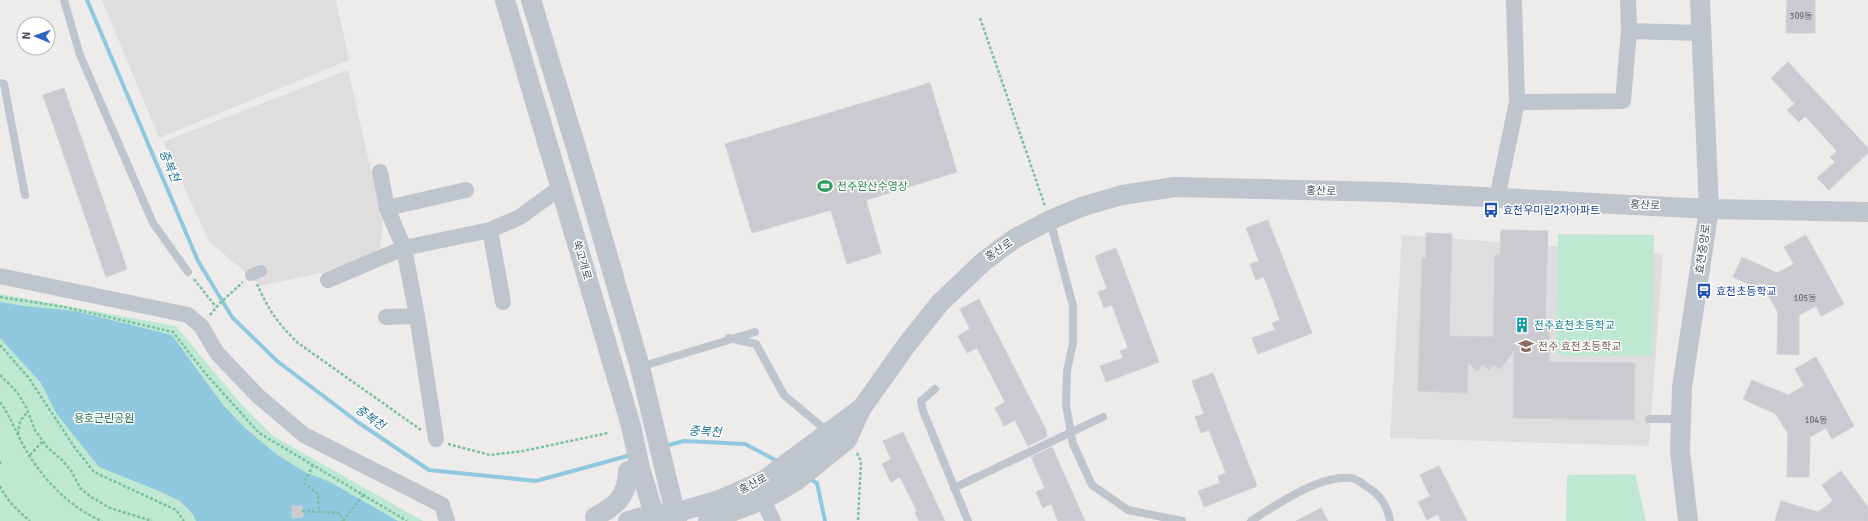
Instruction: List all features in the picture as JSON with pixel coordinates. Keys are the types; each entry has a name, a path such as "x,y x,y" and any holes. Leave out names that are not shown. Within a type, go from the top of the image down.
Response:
{"street":[{"name":"쑥고개로","path":"505,0 631,426 637,476 655,518"},
{"path":"531,0 584,174 640,367 652,421 667,474 676,517"},
{"path":"1497,198 1517,102 1514,0"},
{"path":"1517,102 1623,101 1629,31 1628,0"},
{"name":"효천중앙로","path":"1688,521 1680,451 1682,387 1709,208 1700,0"},
{"path":"1629,31 1701,33"},
{"path":"380,172 387,208 404,248 417,316 436,439"},
{"path":"328,280 404,248 490,230 520,217 561,187"},
{"name":"홍산로","path":"708,521 732,517 838,436 861,408 940,303 983,262 1014,239 1050,220 1084,206 1122,195 1175,187 1388,192 1709,208 1868,212"},
{"path":"387,208 466,190"},
{"path":"490,230 503,302"},
{"path":"0,276 188,314 200,326 216,353 258,396 304,435 442,505 447,521"},
{"path":"386,317 417,316"},
{"path":"596,521 595,517 613,508 637,476"},
{"path":"767,491 773,521"},
{"name":"홍산로","path":"628,521 676,517 730,496 767,491"}],"lane":[{"path":"64,0 80,55 153,223 188,272"},
{"path":"0,84 4,84 24,195"},
{"path":"1050,220 1073,306 1073,343 1067,371 1066,405 1073,444 1092,485 1128,510 1182,521"},
{"path":"640,367 729,338 755,332"},
{"path":"729,338 756,344 784,395 838,436"},
{"path":"935,389 921,401 923,411 968,521"},
{"path":"954,488 1103,417"},
{"path":"1649,418 1682,419"},
{"path":"1251,521 1282,502 1326,481 1352,478 1376,492 1389,512 1390,521"}],"path":[{"path":"980,18 1050,220"},
{"path":"188,272 216,307"},
{"path":"219,304 255,273 270,311 280,327 298,343 436,439 490,455 523,451 608,433"},
{"path":"0,297 64,307 173,332 205,373 259,433 406,521"},
{"path":"0,345 28,377 75,448 94,472 176,510 184,521"},
{"path":"0,375 16,392 28,411 35,430 47,447 62,460 72,472 80,488 91,497 110,508 152,521"},
{"path":"0,402 30,455 52,484 68,499 93,517 102,521"},
{"path":"18,435 20,420 28,411"},
{"path":"838,436 861,461 858,521"},
{"path":"30,455 43,441"},
{"path":"313,466 304,483 318,494 319,512"},
{"path":"0,486 4,495 18,511 30,521"},
{"path":"0,496 4,495"},
{"path":"343,521 363,495"},
{"path":"302,512 340,513 343,521"}],"shaded area":[{"path":"102,0 336,0 349,60 159,138"},
{"path":"348,70 383,223 379,260 261,286 209,241 163,142"},
{"name":"전주 효천초등학교","path":"1402,235 1663,254 1649,446 1390,438"}],"green space":[{"path":"1558,234 1654,235 1652,356 1556,355"},
{"name":"용호근린공원","path":"0,294 176,326 241,404 273,436 423,521 0,521"},
{"path":"1635,474 1646,521 1566,521 1567,475"}],"water":[{"name":"용호근린공원","path":"0,302 75,311 172,335 223,405 244,427 276,454 305,472 330,482 398,521 196,521 193,514 180,501 99,467 56,413 41,383 0,338"}],"building":[{"path":"1787,0 1815,0 1815,33 1786,33"},
{"path":"1788,62 1868,148 1868,153 1829,190 1817,178 1835,162 1830,157 1837,151 1805,116 1799,122 1787,110 1795,104 1771,78"},
{"name":"전주완산수영장","path":"930,83 957,172 866,200 881,253 847,264 831,210 752,233 725,144"},
{"path":"64,88 127,269 106,277 43,95"},
{"path":"1268,220 1312,333 1258,354 1252,338 1275,330 1272,323 1280,320 1264,277 1256,280 1250,264 1259,261 1246,228"},
{"name":"전주효천초등학교","path":"1501,230 1548,231 1545,328 1549,328 1549,362 1635,363 1634,420 1513,418 1514,351 1500,369 1493,365 1489,370 1482,365 1478,371 1468,363 1467,393 1418,391 1422,258 1426,258 1426,233 1452,234 1449,336 1493,337 1495,255 1500,255"},
{"path":"1806,235 1844,304 1821,316 1816,306 1799,315 1799,355 1777,354 1778,312 1766,292 1733,277 1742,257 1777,273 1794,264 1784,247"},
{"path":"1116,248 1159,362 1106,382 1100,366 1123,358 1120,351 1128,348 1112,305 1104,308 1098,292 1107,289 1095,256"},
{"path":"979,299 1046,430 1047,437 1028,446 1015,420 1004,426 995,408 1005,402 977,348 967,353 958,336 970,329 960,309"},
{"path":"1816,357 1854,426 1832,439 1826,428 1810,437 1809,477 1787,477 1788,434 1776,414 1743,399 1752,380 1788,395 1804,386 1795,369"},
{"path":"1213,373 1257,486 1204,507 1198,491 1220,483 1218,476 1226,473 1209,430 1201,433 1195,417 1204,414 1192,381"},
{"path":"903,432 945,521 919,521 915,512 917,511 900,477 891,482 882,464 891,459 883,441"},
{"path":"1052,447 1085,521 1058,521 1051,504 1043,508 1036,492 1045,488 1031,457"},
{"path":"1439,466 1467,521 1441,521 1438,514 1427,520 1418,502 1430,496 1420,475"},
{"path":"1841,471 1868,507 1868,521 1775,521 1781,501 1818,512 1833,501 1822,485"},
{"path":"292,506 302,506 303,517 292,518"},
{"path":"1321,508 1328,521 1296,521"}],"waterway":[{"name":"중복천","path":"87,0 198,261 232,317 277,361 359,423 429,470 536,481 631,455"},
{"name":"중복천","path":"665,446 684,441 745,444 779,462"},
{"name":"중복천","path":"809,479 817,483 825,521"}],"place":[{"name":"전주완산수영장","path":"825,186"},
{"name":"효천우미린2차아파트","path":"1491,210"},
{"name":"효천초등학교","path":"1704,291"},
{"name":"전주효천초등학교","path":"1522,325"},
{"name":"전주 효천초등학교","path":"1526,346"}]}
